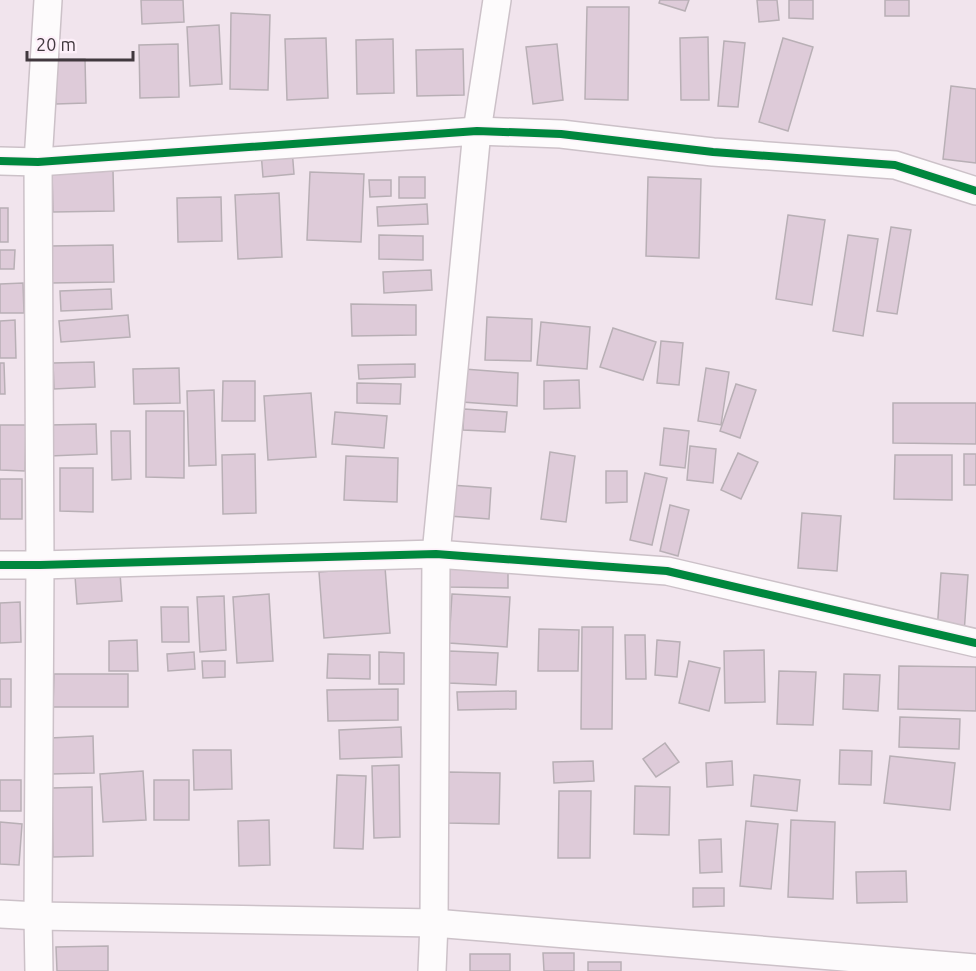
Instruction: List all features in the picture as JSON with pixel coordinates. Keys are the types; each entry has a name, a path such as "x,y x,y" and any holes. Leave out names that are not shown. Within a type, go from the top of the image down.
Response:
{"street":[{"path":"39,971 38,162 48,0"},
{"path":"432,971 436,554 477,131 497,0"},
{"path":"0,161 38,162 477,131 561,134 713,152 895,165 976,191"},
{"path":"0,565 40,566 436,554 667,571 976,643"},
{"path":"0,914 434,923 976,968"}],"building":[{"path":"141,0 183,0 184,22 142,24"},
{"path":"660,0 689,0 685,11 659,3"},
{"path":"757,0 777,0 779,20 759,22"},
{"path":"789,0 813,0 813,19 789,18"},
{"path":"885,0 909,0 909,16 885,16"},
{"path":"587,7 629,7 628,100 585,99"},
{"path":"231,13 270,15 268,90 230,89"},
{"path":"219,25 222,84 190,86 187,27"},
{"path":"708,37 709,100 681,100 680,38"},
{"path":"326,38 328,98 287,100 285,39"},
{"path":"783,38 813,47 788,131 759,122"},
{"path":"393,39 394,93 357,94 356,40"},
{"path":"724,41 745,43 738,107 718,106"},
{"path":"178,44 179,97 140,98 139,45"},
{"path":"557,44 563,100 533,104 526,47"},
{"path":"463,49 464,95 417,96 416,50"},
{"path":"55,59 85,59 86,103 56,104"},
{"path":"951,86 976,89 976,163 943,159"},
{"path":"292,149 294,174 263,177 261,152"},
{"path":"113,171 114,211 53,212 52,173"},
{"path":"310,172 364,174 361,242 307,240"},
{"path":"399,177 425,177 425,198 399,198"},
{"path":"648,177 701,179 699,258 646,256"},
{"path":"369,180 391,180 391,196 370,197"},
{"path":"279,193 282,257 238,259 235,195"},
{"path":"221,197 222,241 178,242 177,198"},
{"path":"427,204 428,224 378,226 377,207"},
{"path":"0,208 8,208 8,242 0,242"},
{"path":"788,215 825,220 812,305 776,299"},
{"path":"891,227 911,230 897,314 877,311"},
{"path":"379,235 423,236 423,260 379,259"},
{"path":"848,235 878,239 863,336 833,331"},
{"path":"113,245 114,282 51,283 51,246"},
{"path":"0,250 15,250 14,269 0,269"},
{"path":"431,270 432,290 384,293 383,272"},
{"path":"23,283 24,313 0,313 0,284"},
{"path":"111,289 112,309 61,311 60,291"},
{"path":"351,304 416,305 416,335 352,336"},
{"path":"128,315 130,337 61,342 59,321"},
{"path":"487,317 532,319 531,361 485,360"},
{"path":"15,320 16,358 0,358 0,321"},
{"path":"541,322 590,327 587,369 537,365"},
{"path":"613,328 656,342 643,380 600,367"},
{"path":"661,341 683,343 679,385 657,383"},
{"path":"94,362 95,387 54,389 53,363"},
{"path":"0,363 4,363 5,394 0,394"},
{"path":"415,364 415,377 359,379 358,365"},
{"path":"179,368 180,403 134,404 133,369"},
{"path":"706,368 729,372 721,425 698,421"},
{"path":"464,369 518,373 517,406 462,402"},
{"path":"579,380 580,408 544,409 544,381"},
{"path":"223,381 255,381 255,421 222,421"},
{"path":"357,383 401,384 400,404 357,403"},
{"path":"736,384 756,390 740,438 720,431"},
{"path":"214,390 216,465 189,466 187,391"},
{"path":"311,393 316,457 268,460 264,396"},
{"path":"893,403 976,403 976,444 893,443"},
{"path":"464,409 507,412 505,432 463,430"},
{"path":"146,411 184,411 184,478 146,477"},
{"path":"335,412 387,416 384,448 332,444"},
{"path":"96,424 97,454 50,456 49,425"},
{"path":"0,425 26,425 25,471 0,470"},
{"path":"664,428 689,431 685,468 660,465"},
{"path":"111,431 130,431 131,479 112,480"},
{"path":"690,446 716,449 713,483 687,480"},
{"path":"550,452 575,456 566,522 541,519"},
{"path":"738,453 758,462 741,499 721,490"},
{"path":"255,454 256,513 223,514 222,455"},
{"path":"964,454 976,454 976,485 964,485"},
{"path":"895,455 952,455 952,500 894,499"},
{"path":"346,456 398,458 397,502 344,500"},
{"path":"60,468 93,468 93,512 60,511"},
{"path":"606,471 627,471 627,502 606,503"},
{"path":"645,473 667,478 652,545 630,540"},
{"path":"0,479 22,479 22,519 0,519"},
{"path":"451,485 491,488 489,519 449,516"},
{"path":"670,505 689,510 678,556 660,551"},
{"path":"802,513 841,516 837,571 798,568"},
{"path":"450,564 508,567 508,588 449,587"},
{"path":"385,567 390,633 324,638 319,572"},
{"path":"120,573 122,601 77,604 75,576"},
{"path":"941,573 968,575 964,634 937,632"},
{"path":"269,594 273,661 237,663 233,597"},
{"path":"452,594 510,597 507,647 449,643"},
{"path":"224,596 226,650 200,652 197,597"},
{"path":"20,602 21,642 0,643 0,603"},
{"path":"161,607 188,607 189,642 162,642"},
{"path":"582,627 613,627 612,729 581,729"},
{"path":"539,629 579,630 578,671 538,671"},
{"path":"625,635 645,635 646,679 626,679"},
{"path":"137,640 138,671 109,671 109,641"},
{"path":"657,640 680,642 677,677 655,675"},
{"path":"764,650 765,702 725,703 724,651"},
{"path":"449,651 498,653 496,685 448,683"},
{"path":"194,652 195,669 168,671 167,654"},
{"path":"379,652 404,653 404,684 379,684"},
{"path":"328,654 370,655 370,679 327,678"},
{"path":"202,661 225,661 225,677 203,678"},
{"path":"689,661 720,668 709,711 679,703"},
{"path":"899,666 976,667 976,711 898,709"},
{"path":"779,671 816,672 813,725 777,724"},
{"path":"54,674 128,674 128,707 53,707"},
{"path":"844,674 880,675 878,711 843,709"},
{"path":"0,679 11,679 11,707 0,707"},
{"path":"398,689 398,720 328,721 327,690"},
{"path":"516,691 516,709 458,710 457,692"},
{"path":"900,717 960,719 959,749 899,747"},
{"path":"401,727 402,757 340,759 339,730"},
{"path":"93,736 94,773 51,774 50,738"},
{"path":"665,743 679,762 656,777 643,759"},
{"path":"193,750 231,750 232,789 194,790"},
{"path":"840,750 872,751 871,785 839,784"},
{"path":"890,756 955,763 950,810 884,803"},
{"path":"593,761 594,781 554,783 553,762"},
{"path":"732,761 733,785 707,787 706,763"},
{"path":"399,765 400,837 374,838 372,766"},
{"path":"143,771 146,820 103,822 100,774"},
{"path":"448,772 500,773 499,824 447,823"},
{"path":"337,775 366,776 363,849 334,848"},
{"path":"754,775 800,780 797,811 751,806"},
{"path":"0,780 21,780 21,811 0,811"},
{"path":"154,780 189,780 189,820 154,820"},
{"path":"635,786 670,787 669,835 634,834"},
{"path":"92,787 93,856 53,857 52,788"},
{"path":"559,791 591,791 590,858 558,858"},
{"path":"269,820 270,865 239,866 238,821"},
{"path":"791,820 835,822 833,899 788,897"},
{"path":"746,821 778,824 771,889 740,886"},
{"path":"0,822 22,824 19,865 0,864"},
{"path":"721,839 722,872 700,873 699,840"},
{"path":"906,871 907,902 857,903 856,872"},
{"path":"693,888 724,888 724,906 693,907"},
{"path":"108,946 108,971 57,971 56,947"},
{"path":"543,953 574,953 574,971 544,971"},
{"path":"470,954 510,954 510,971 470,971"},
{"path":"588,962 621,962 621,971 588,971"}],"cycle path":[{"path":"0,161 38,162 477,131 561,134 713,152 895,165 976,191"},
{"path":"0,565 436,554 667,571 976,643"}]}
